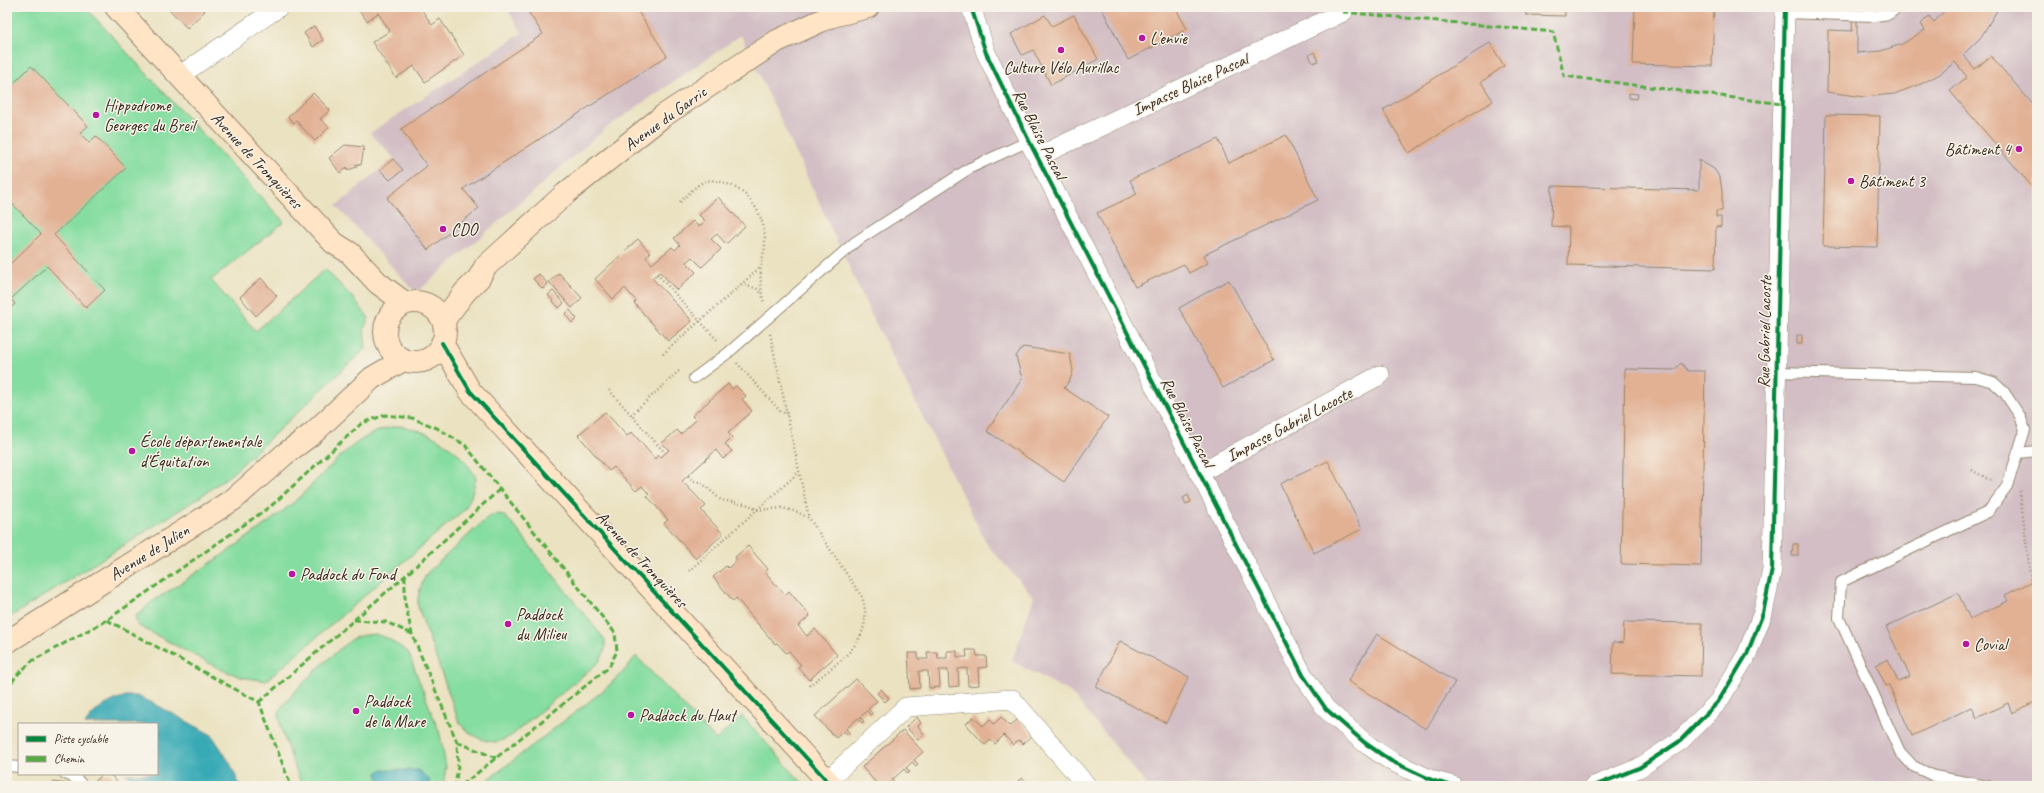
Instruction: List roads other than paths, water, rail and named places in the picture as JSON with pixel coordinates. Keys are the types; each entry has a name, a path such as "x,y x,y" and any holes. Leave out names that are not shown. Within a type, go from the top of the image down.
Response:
{"street":[{"name":"Avenue de Tronquières","path":"116,7 334,243 342,258 371,292 386,327"},
{"path":"179,76 279,7"},
{"name":"Avenue du Garric","path":"443,321 465,292 479,278 485,267 565,194 663,116 777,42 829,17 868,7"},
{"name":"Rue Blaise Pascal","path":"971,7 986,53 1033,149 1303,675 1326,709 1365,743 1391,761 1434,781 1454,786"},
{"name":"Rue Gabriel Lacoste","path":"1594,786 1639,768 1680,741 1718,702 1747,654 1763,613 1772,568 1785,10"},
{"name":"Impasse Blaise Pascal","path":"1033,149 1343,12"},
{"name":"Avenue de Tronquières","path":"334,243 350,253 378,283 413,303"},
{"name":"Avenue du Garric","path":"413,303 444,294 474,271 485,267"},
{"path":"413,303 430,306 438,312 443,321 444,328 442,343 433,356 411,361 390,349 386,327 397,308 413,303"},
{"name":"Avenue de Julien","path":"285,454 307,427 364,372 374,359 386,327"},
{"name":"Avenue de Tronquières","path":"442,343 470,391 829,783"},
{"name":"Avenue de Tronquières","path":"411,361 432,366 445,373 461,387 470,391"},
{"name":"Avenue de Julien","path":"7,642 234,499 285,454 312,434 372,378 411,361"},
{"name":"Impasse Gabriel Lacoste","path":"1199,473 1380,375"},
{"path":"829,783 906,707 1012,699 1088,786"}],"lane":[{"path":"1785,10 1875,16 1888,14 1898,7"},
{"path":"694,378 728,353 855,242 970,168 1033,149"},
{"path":"1776,372 1976,377 1993,382 2004,392 2020,416 2025,430 2018,454 2007,486 1988,512 1841,582 1839,618 1900,752 1913,766 1934,776 1987,786"},
{"path":"2018,454 2037,452"},
{"path":"7,766 18,767"},
{"path":"67,775 77,779 83,786"}],"water":[{"path":"126,696 137,696 212,735 230,763 240,786 151,786 127,775 158,775 158,723 86,723 97,710"},
{"path":"381,770 418,770 430,780 428,786 380,786 377,773"}],"place":[{"name":"L'envie","path":"1142,38"},
{"name":"Culture Vélo Aurillac","path":"1061,50"},
{"name":"Hippodrome Georges du Breil","path":"96,115"},
{"name":"Bâtiment 4","path":"2019,149"},
{"name":"Bâtiment 3","path":"1851,181"},
{"name":"CDO","path":"443,229"},
{"name":"École départementale d'Équitation","path":"132,451"},
{"name":"Paddock du Fond","path":"292,574"},
{"name":"Paddock du Milieu","path":"508,624"},
{"name":"Covial","path":"1966,644"},
{"name":"Paddock de la Mare","path":"356,711"},
{"name":"Paddock du Haut","path":"631,715"}]}
